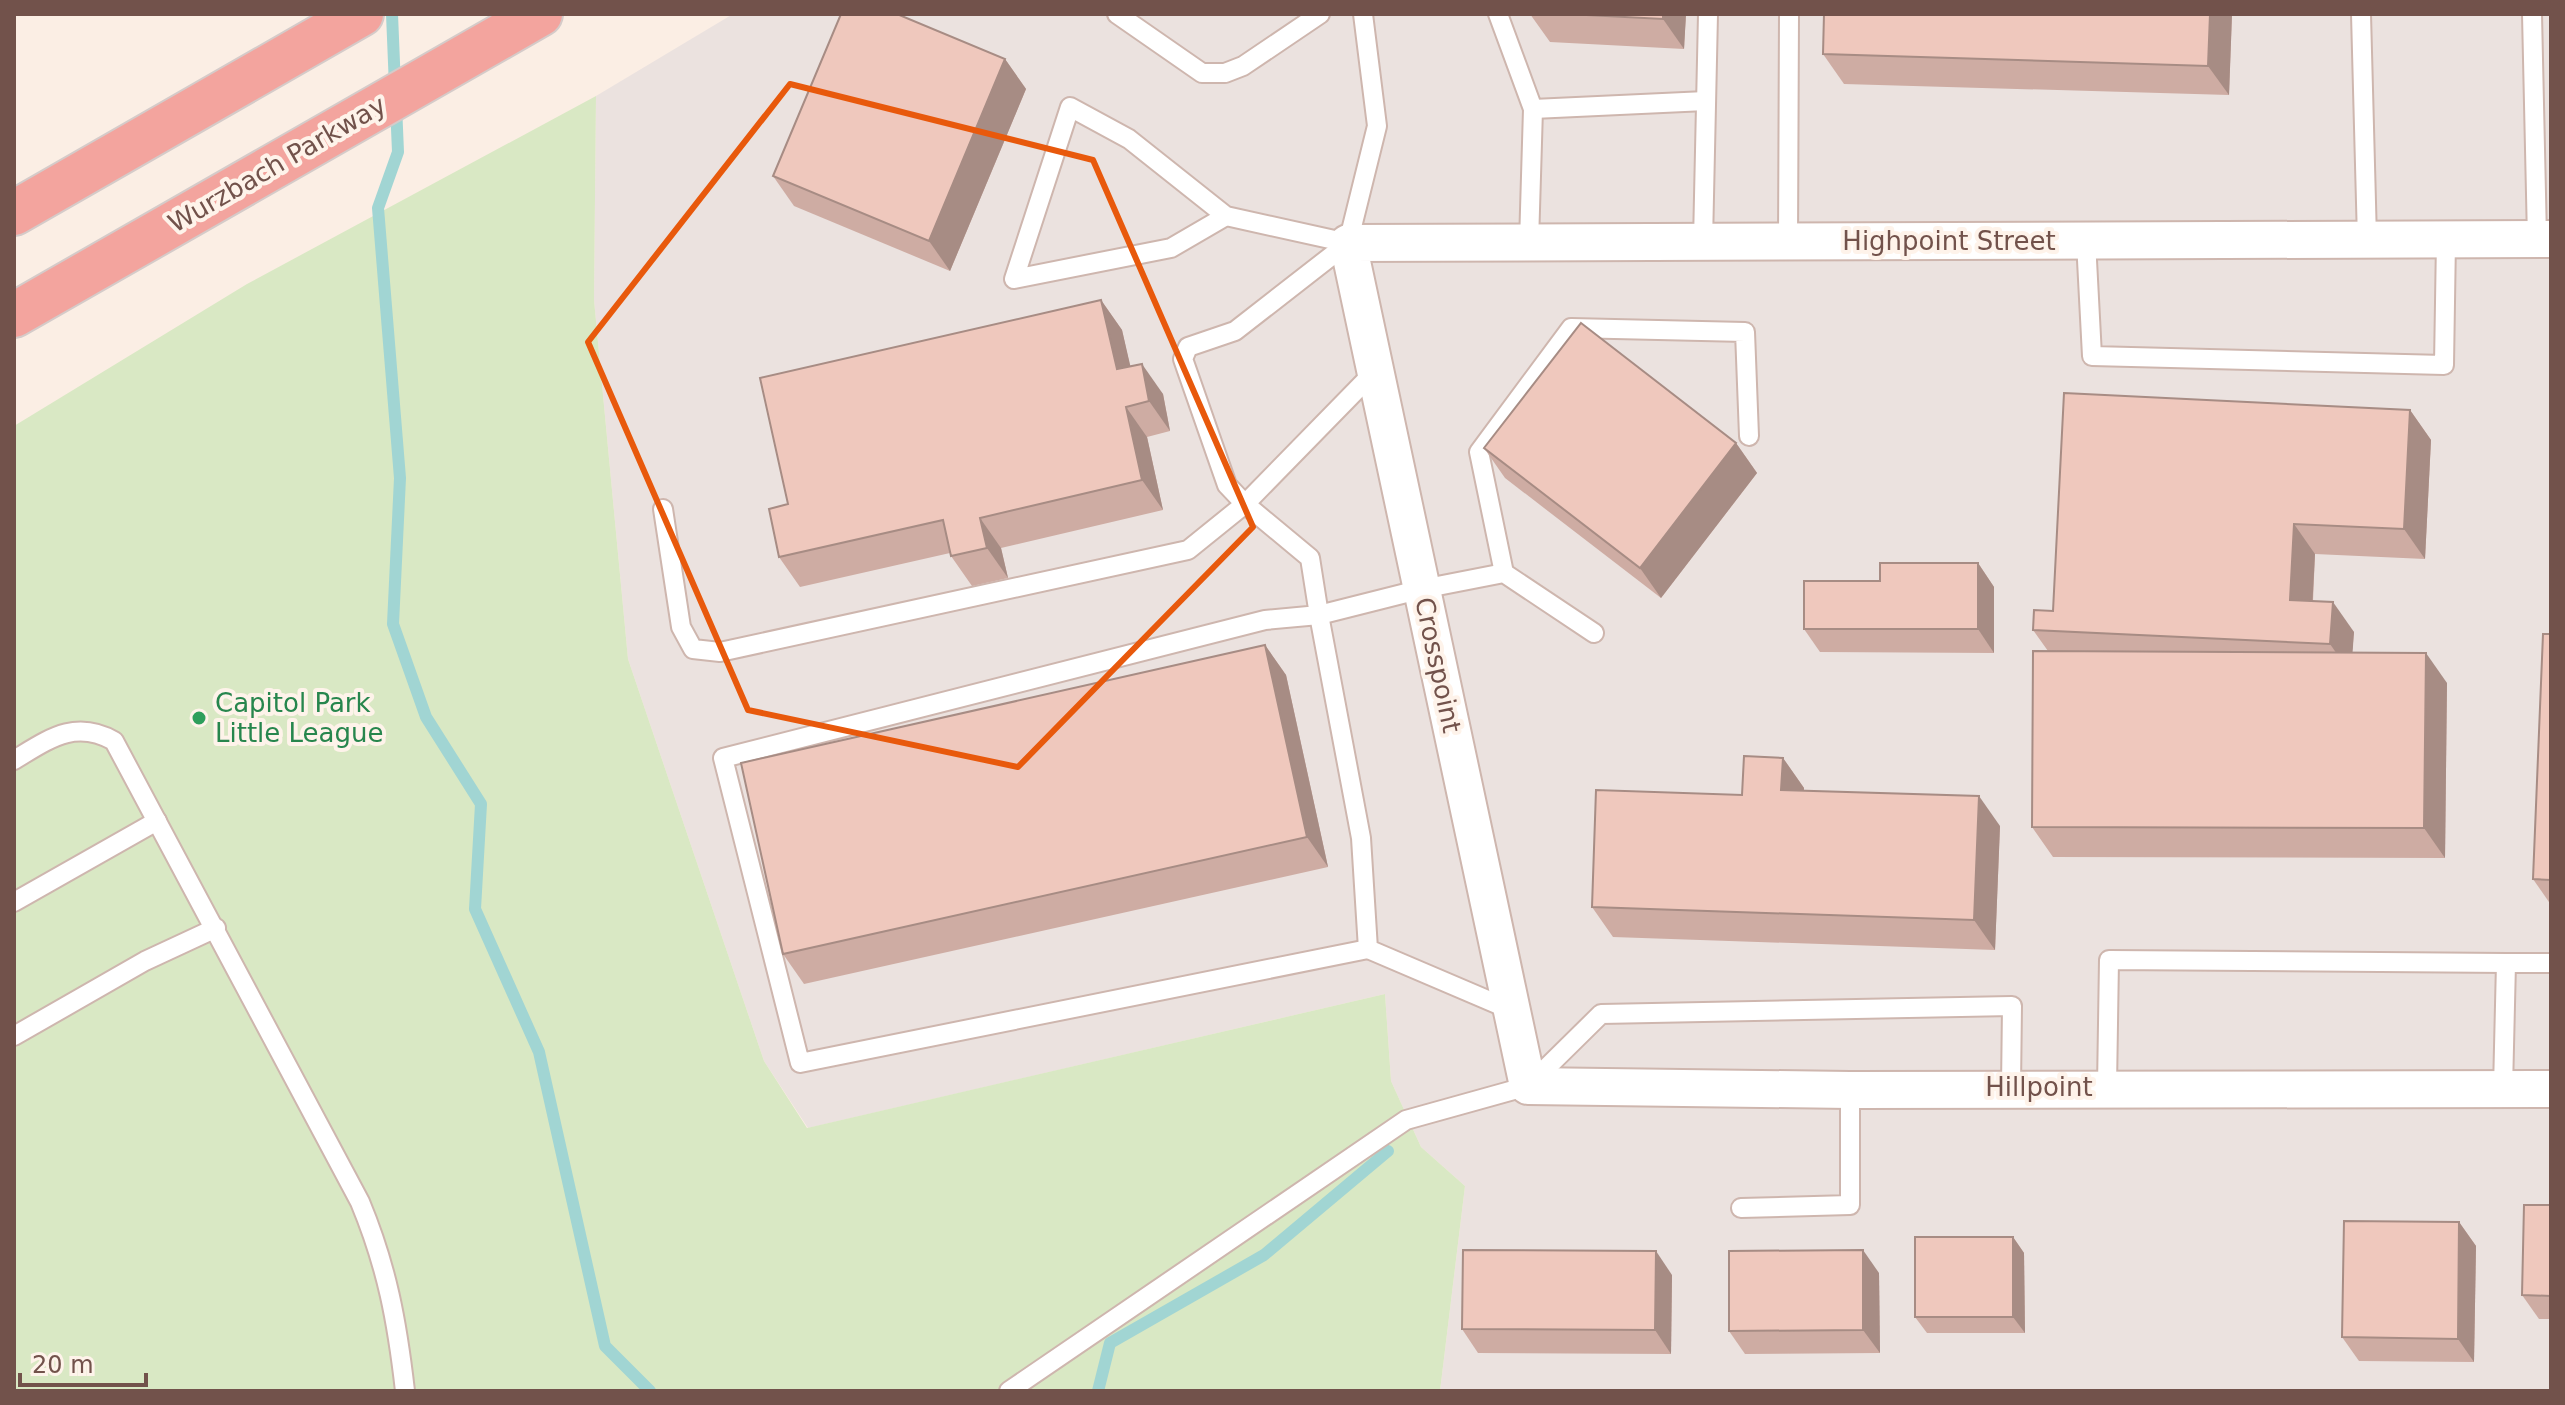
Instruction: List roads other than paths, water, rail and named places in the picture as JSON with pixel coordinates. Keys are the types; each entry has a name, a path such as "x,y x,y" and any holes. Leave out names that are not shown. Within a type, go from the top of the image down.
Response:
{"highway":[{"path":"14,213 361,14"},
{"name":"Wurzbach Parkway","path":"14,315 540,14"}],"street":[{"name":"Highpoint Street","path":"1348,243 2544,239"},
{"name":"Crosspoint","path":"1348,243 1528,1086"},
{"name":"Hillpoint","path":"1528,1086 1850,1090 2011,1087 2551,1089"}],"lane":[{"path":"1117,14 1202,73 1243,66 1320,14"},
{"path":"1363,14 1377,126 1348,243 1235,331 1188,347 1183,359 1227,485 1310,558 1361,838 1368,949"},
{"path":"1498,14 1533,109 1529,243"},
{"path":"1703,242 1708,14"},
{"path":"1788,242 1789,14"},
{"path":"2361,14 2367,240"},
{"path":"2532,14 2544,239"},
{"path":"1533,109 1706,101"},
{"path":"1226,216 1171,248 1014,279 1070,107 1129,139 1226,216 1348,243"},
{"path":"2086,241 2092,356 2444,365 2446,240"},
{"path":"1594,633 1504,573 1479,452 1571,328 1745,332 1749,436"},
{"path":"663,509 681,627 693,649 720,652 1188,550 1245,504 1375,371"},
{"path":"1504,573 1422,589 1319,615 1265,620 723,758 800,1063 1368,949 1511,1010"},
{"path":"14,760 75,730 97,731 114,741 360,1202 382,1255 398,1327 405,1391"},
{"path":"14,902 157,821"},
{"path":"14,1036 145,961 216,928"},
{"path":"2107,1087 2109,960 2551,963"},
{"path":"2503,1089 2506,963"},
{"path":"1016,1386 1406,1120 1528,1086 1601,1014 2012,1006 2011,1087"},
{"path":"1741,1208 1850,1205 1850,1090"}],"waterway":[{"path":"392,14 395,87"},
{"path":"396,105 398,152 378,208 400,478 393,624 426,717 481,804 475,909 539,1052 605,1346 650,1391"},
{"path":"1098,1391 1110,1343 1264,1255 1388,1151"}],"place":[{"name":"Capitol Park Little League","path":"199,718"}]}
